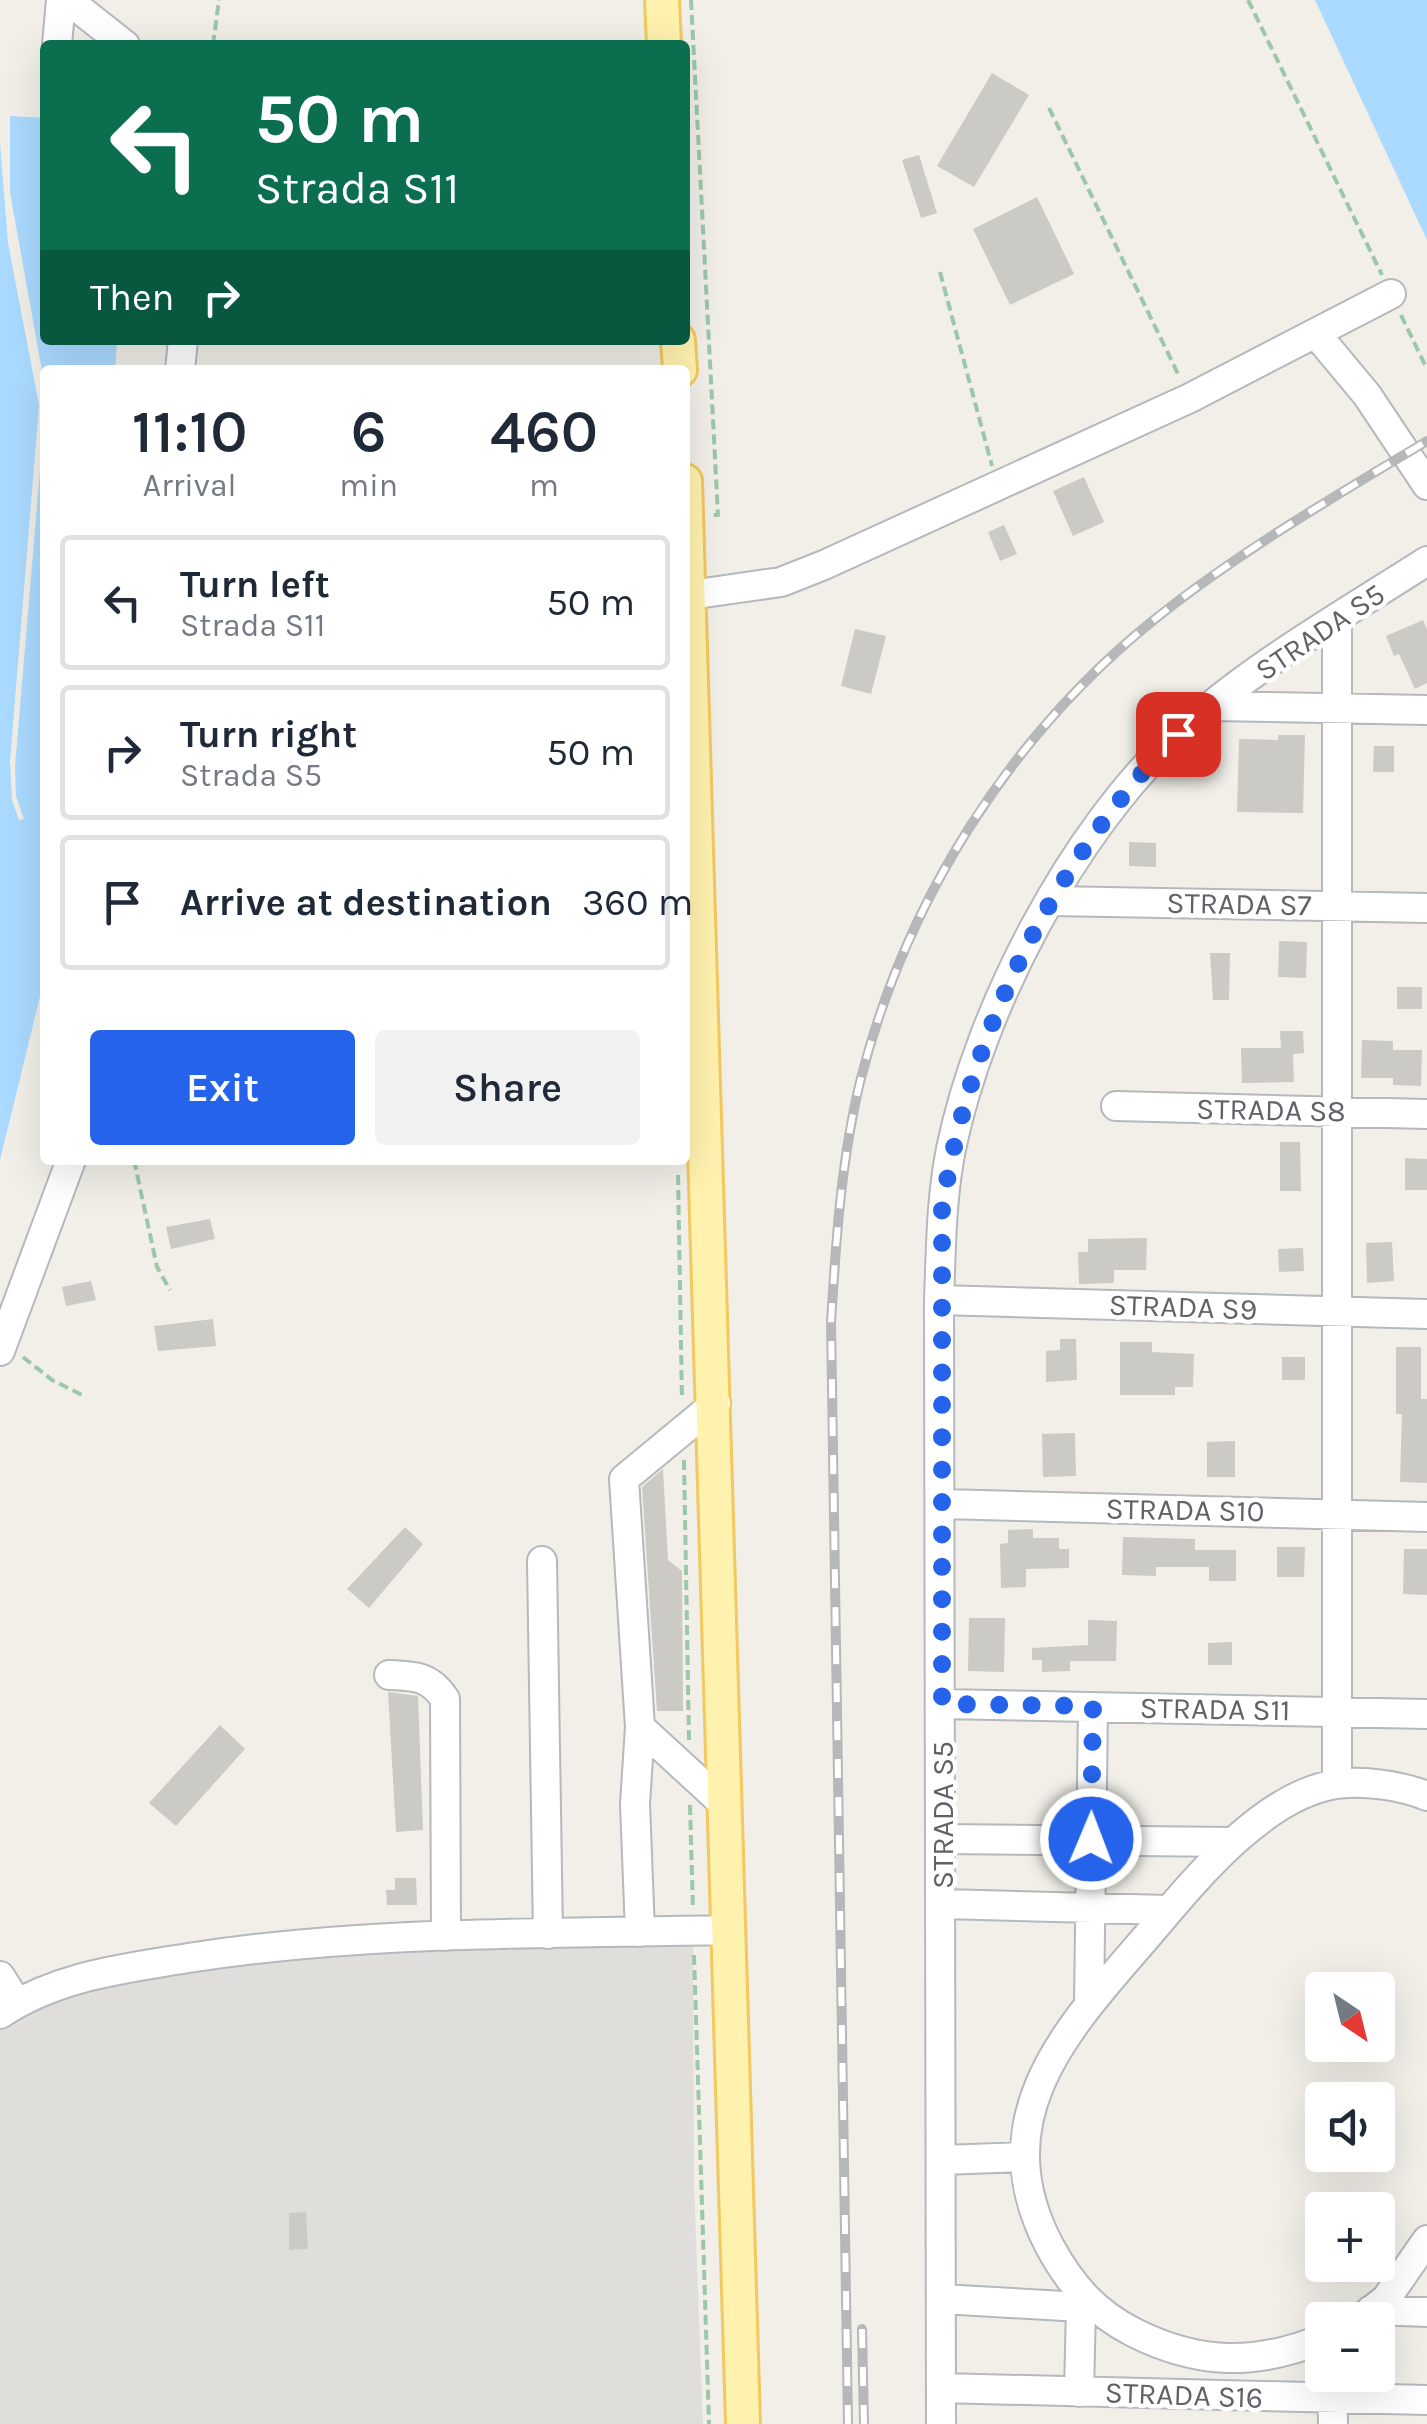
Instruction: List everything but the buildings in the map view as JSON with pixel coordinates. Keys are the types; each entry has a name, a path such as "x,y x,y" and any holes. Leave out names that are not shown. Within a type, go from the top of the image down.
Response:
{"main road":[{"path":"662,0 664,40"},
{"path":"690,634 716,1403 743,2424"}],"street":[{"path":"58,40 64,0 118,40"},
{"path":"690,575 782,582 1190,398 1391,294"},
{"path":"1318,335 1367,395 1427,485"},
{"name":"STRADA S5","path":"941,2424 943,1504 939,1300 942,1210 952,1148 972,1074 1051,901 1138,774 1212,706 1427,561"},
{"path":"1336,1784 1337,619"},
{"path":"1212,706 1427,710"},
{"name":"STRADA S7","path":"1051,901 1427,908"},
{"name":"STRADA S8","path":"1116,1106 1427,1114"},
{"path":"3,1344 69,1165"},
{"name":"STRADA S9","path":"939,1300 1427,1314"},
{"path":"640,1932 634,1804 640,1727 624,1478 716,1403"},
{"name":"STRADA S10","path":"943,1504 1427,1517"},
{"path":"542,1560 548,1934"},
{"path":"389,1675 416,1676 435,1683 445,1699 446,1936"},
{"name":"STRADA S11","path":"942,1704 1427,1714"},
{"path":"1088,2005 1093,1706"},
{"path":"640,1727 726,1806"},
{"path":"1305,2346 1290,2352 1208,2360 1169,2350 1084,2304 1042,2231 1024,2156 1034,2089 1052,2054 1088,2005 1233,1842 1281,1808 1336,1784 1372,1784 1427,1796"},
{"path":"943,1839 1233,1842"},
{"path":"943,1904 1169,1910"},
{"path":"0,1976 9,2009 76,1978 255,1948 446,1936 730,1930"},
{"path":"942,2160 1024,2156"},
{"path":"1382,2302 1427,2240"},
{"path":"942,2299 1084,2304"},
{"path":"1079,2392 1084,2304"},
{"path":"1395,2314 1427,2312"},
{"name":"STRADA S16","path":"941,2388 1427,2400"}],"path":[{"path":"214,40 219,0"},
{"path":"690,516 718,515 691,0"},
{"path":"1248,0 1427,370"},
{"path":"1049,108 1190,398"},
{"path":"940,272 997,485"},
{"path":"135,1165 157,1267 170,1290"},
{"path":"3,1344 82,1395"}],"shaded area":[{"path":"693,1931 694,2183 703,2424 0,2424 0,2014 118,1970"}],"water":[{"path":"1315,0 1427,0 1427,240"},
{"path":"10,116 40,118 40,345 117,345 115,365 41,365 10,192"},
{"path":"0,143 8,243 39,405 10,761 12,800 19,820 24,819 16,796 15,767 40,470 40,996 0,1160"}],"railway":[{"path":"848,2424 831,1322 844,1171 860,1082 880,1015 935,887 970,826 1054,715 1103,665 1187,594 1288,526 1427,441"},
{"path":"862,2329 864,2424"}],"route":[{"path":"1091,1839 1093,1706 942,1704 942,1210 952,1148 972,1074 1051,901 1138,774 1178,734"}]}
